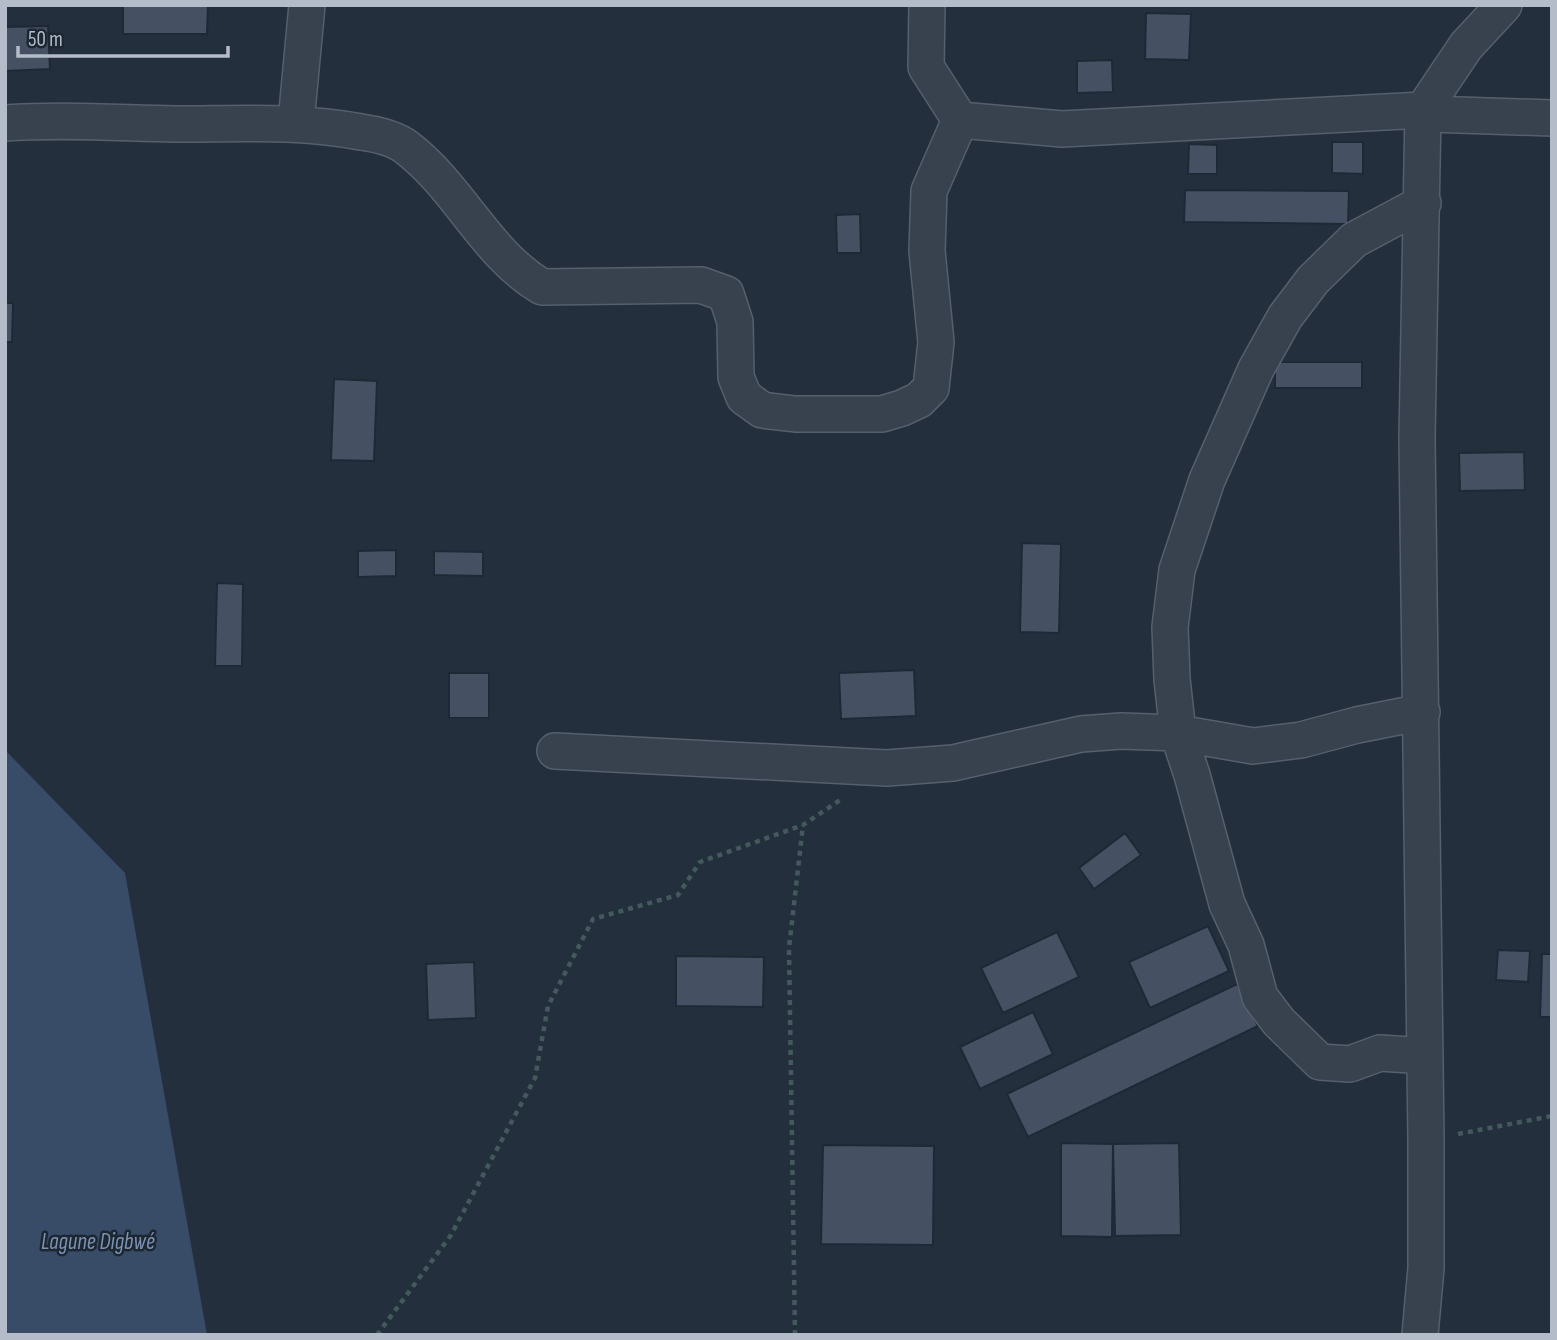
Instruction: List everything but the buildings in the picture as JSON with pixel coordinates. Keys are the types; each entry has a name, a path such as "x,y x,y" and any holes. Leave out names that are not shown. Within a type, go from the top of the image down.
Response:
{"street":[{"path":"296,122 307,5"},
{"path":"927,5 926,67 960,120"},
{"path":"1420,1335 1426,1268 1417,438 1423,110 1466,47 1504,5"},
{"path":"960,120 1062,129 1423,110 1429,114 1552,118"},
{"path":"5,123 42,120 176,124 296,122 374,134 404,145 436,175 501,255 521,274 542,287 701,285 726,294 735,322 736,377 744,397 762,410 795,414 882,414 919,400 931,388 936,342 926,251 929,191 960,120"},
{"path":"1423,203 1354,240 1312,280 1285,317 1256,369 1207,480 1177,570 1170,627 1178,733 1227,904 1246,945 1260,997 1320,1062 1350,1064 1380,1052 1425,1056"},
{"path":"555,751 887,768 953,763 1081,734 1121,731 1178,733 1253,746 1301,740 1422,712"}],"path":[{"path":"377,1335 451,1235 535,1078 548,1006 593,919 678,895 699,862 803,825 845,796"},
{"path":"795,1335 789,948 803,825"},
{"path":"1426,1141 1552,1116"}],"water":[{"name":"Lagune Digbwé","path":"5,750 125,873 207,1335 5,1335"}]}
